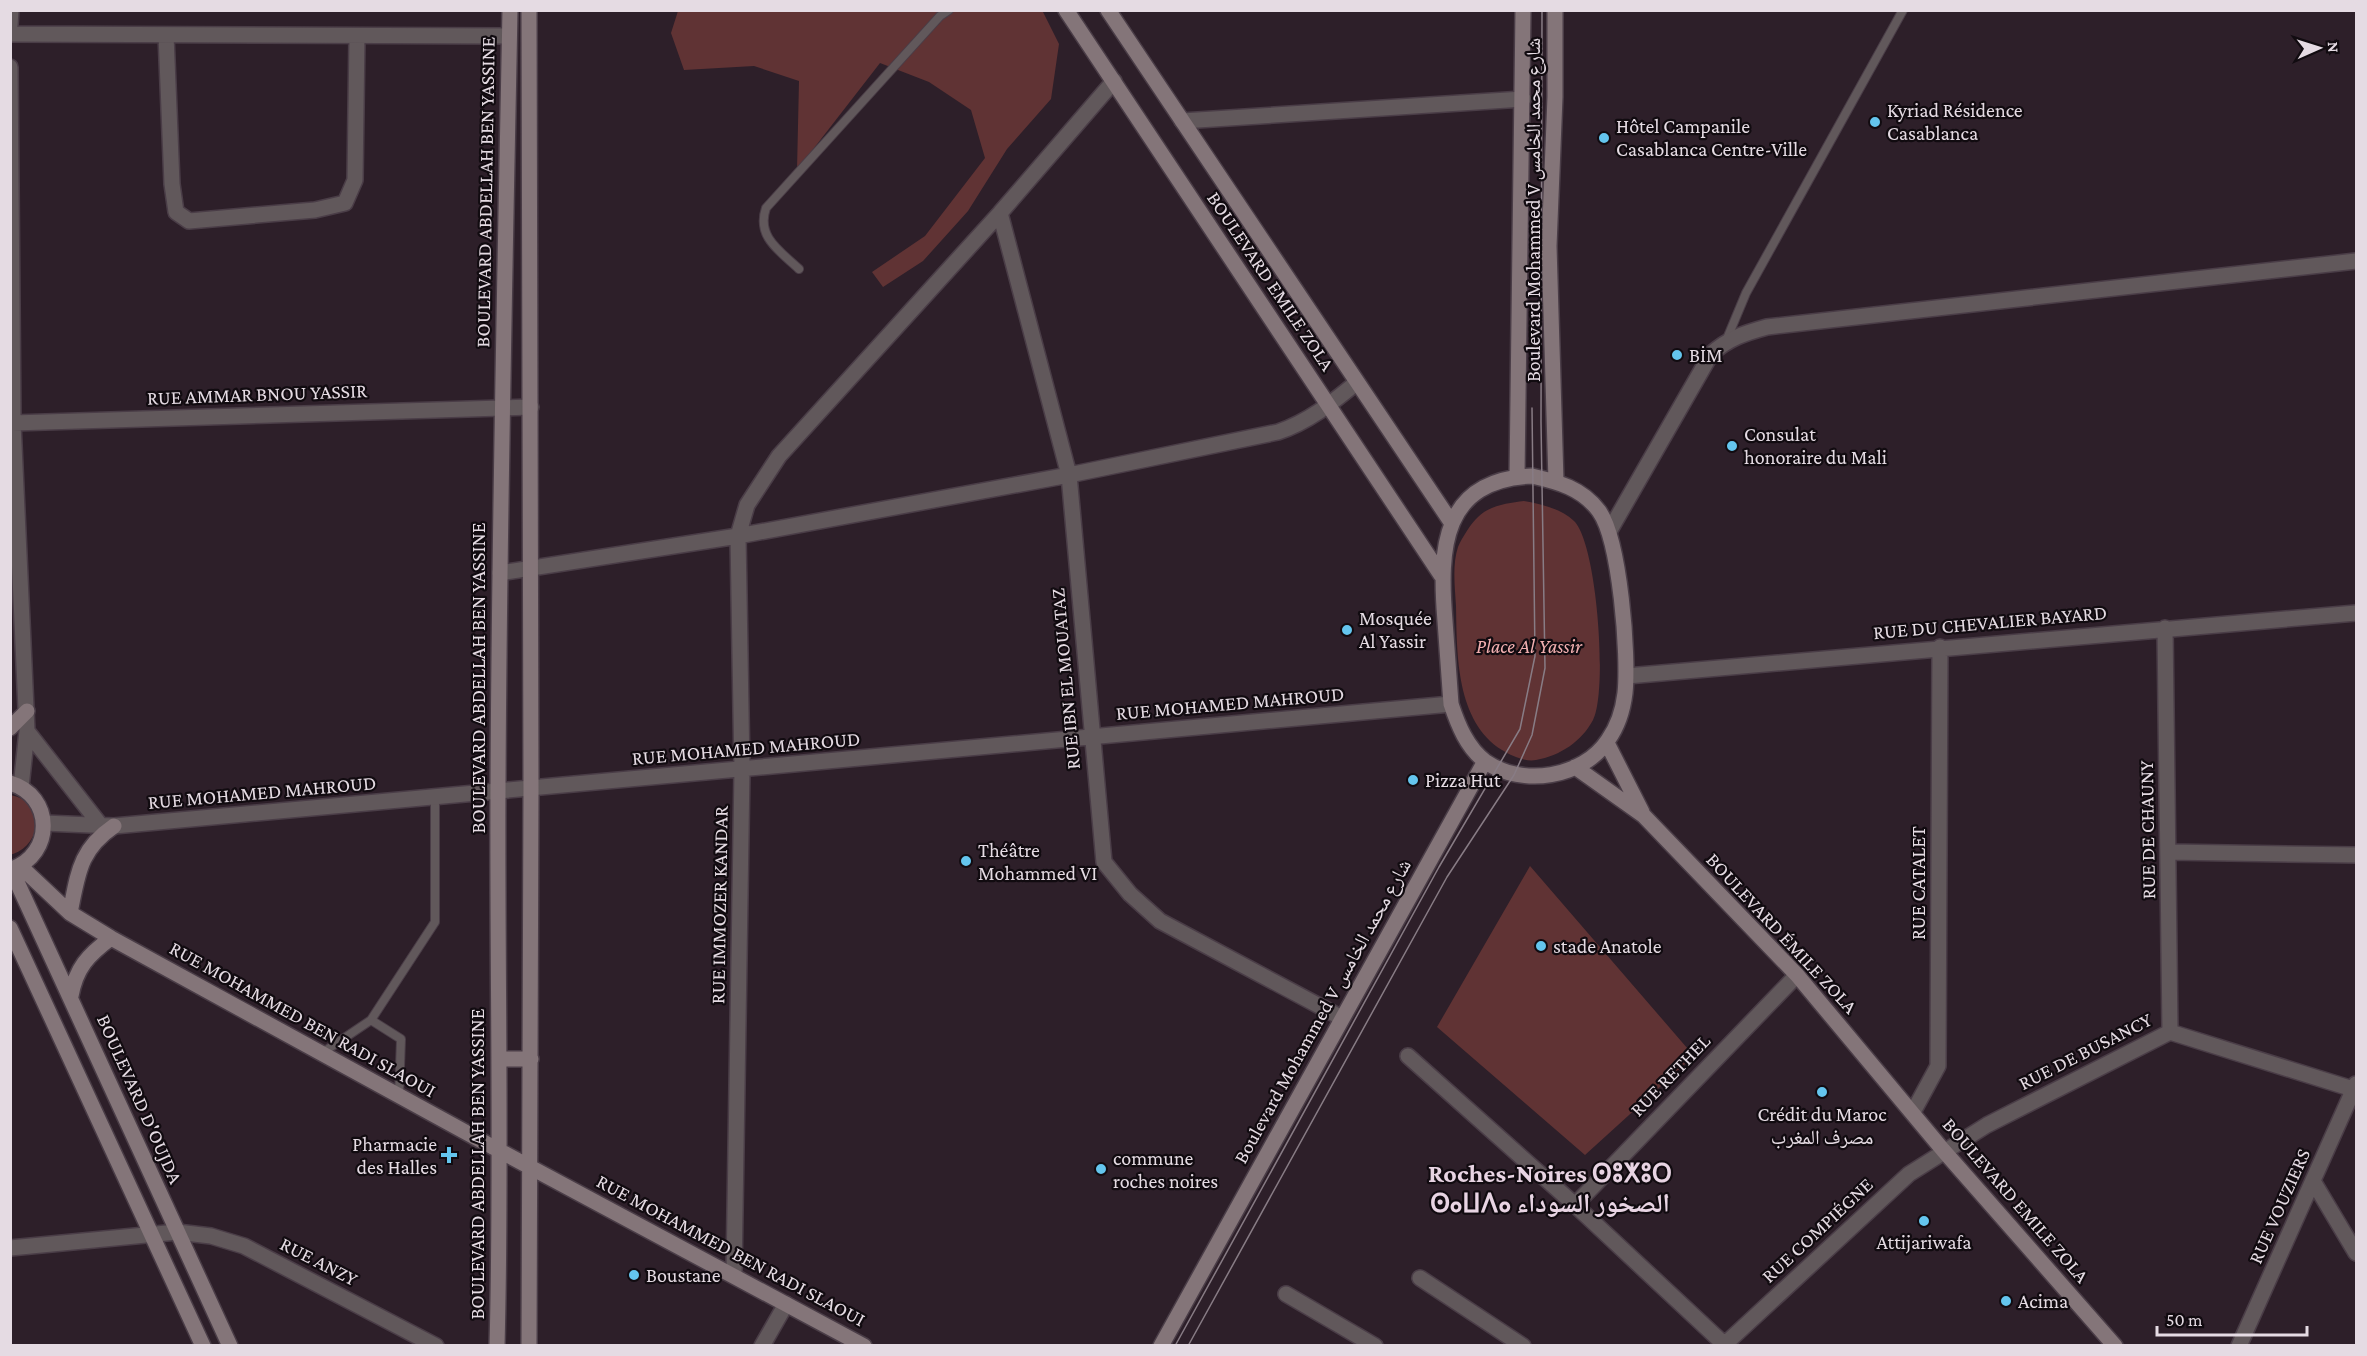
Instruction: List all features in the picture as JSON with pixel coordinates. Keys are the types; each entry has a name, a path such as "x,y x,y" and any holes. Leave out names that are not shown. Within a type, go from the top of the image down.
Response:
{"street":[{"path":"10,26 11,10"},
{"name":"BOULEVARD ABDELLAH BEN YASSINE","path":"497,1346 500,1151 498,793 501,407 510,10"},
{"path":"529,10 531,407 529,1346"},
{"name":"BOULEVARD EMILE ZOLA","path":"1066,10 1441,575"},
{"name":"BOULEVARD EMILE ZOLA","path":"1108,10 1451,522"},
{"name":"Boulevard Mohammed V شارع محمد الخامس","path":"1517,477 1523,10"},
{"name":"Boulevard Mohammed V شارع محمد الخامس","path":"1554,10 1555,97 1549,246 1556,481"},
{"path":"10,34 509,36"},
{"path":"166,35 172,184 176,212 189,221 315,210 345,203 355,180 357,36"},
{"path":"10,67 13,423 27,711 27,731 16,785 36,800 44,823 38,849 14,868"},
{"name":"RUE IMMOZER KANDAR","path":"734,1274 741,770 738,536 747,505 779,456 1000,213 1114,81"},
{"path":"1182,122 1523,99"},
{"name":"RUE IBN EL MOUATAZ","path":"1000,213 1069,475 1090,737 1104,862 1130,894 1160,921 1342,1018"},
{"path":"1610,530 1711,354 1726,341 1767,327 2356,261"},
{"path":"500,573 738,536 1069,475 1278,432 1302,422 1329,406 1356,383"},
{"name":"RUE AMMAR BNOU YASSIR","path":"13,423 531,407"},
{"path":"1532,476 1556,481 1579,491 1599,511 1610,530 1616,555 1627,676 1622,711 1607,743 1575,767 1546,776 1514,775 1485,761 1465,737 1451,704 1441,575 1451,522 1473,494 1497,481 1517,477 1532,476"},
{"name":"RUE DU CHEVALIER BAYARD","path":"1627,676 1940,647 2356,613"},
{"name":"RUE DE CHAUNY","path":"2165,628 2170,1032"},
{"name":"RUE CATALET","path":"1913,1112 1938,1066 1940,647"},
{"name":"RUE MOHAMED MAHROUD","path":"44,823 108,826 435,799 1451,704"},
{"path":"10,728 27,711"},
{"path":"27,731 108,826 85,854 70,913"},
{"name":"BOULEVARD ÉMILE ZOLA","path":"1607,743 1644,816"},
{"name":"Boulevard Mohammed V شارع محمد الخامس","path":"1161,1346 1485,761"},
{"name":"BOULEVARD ÉMILE ZOLA","path":"1575,767 1644,816 1797,975 1887,1080"},
{"path":"2169,852 2356,855"},
{"name":"RUE MOHAMMED BEN RADI SLAOUI","path":"14,868 70,913 111,938 531,1168 734,1274 786,1305 864,1346"},
{"name":"BOULEVARD D'OUJDA","path":"14,868 230,1346"},
{"path":"10,928 203,1346"},
{"path":"71,996 74,979 81,964 111,938"},
{"name":"RUE RETHEL","path":"1575,1205 1797,975"},
{"path":"58,1030 82,1021"},
{"name":"RUE DE BUSANCY","path":"1943,1150 1987,1125 2170,1032 2356,1088"},
{"path":"1408,1056 1575,1205 1724,1345"},
{"path":"500,1059 531,1059"},
{"name":"BOULEVARD EMILE ZOLA","path":"1887,1080 1943,1150 2115,1346"},
{"name":"RUE VOUZIERS","path":"2239,1346 2356,1088"},
{"name":"RUE COMPIÉGNE","path":"1724,1345 1909,1174 1943,1150"},
{"path":"2313,1181 2356,1253"},
{"name":"RUE ANZY","path":"10,1248 177,1232 211,1236 244,1246 436,1346"},
{"path":"1420,1278 1523,1346"},
{"path":"1286,1294 1375,1346"},
{"path":"762,1346 786,1305"}],"lane":[{"path":"799,269 764,233 762,219 766,208 940,16 949,10"},
{"path":"1726,341 1746,293 1903,10"},
{"path":"321,1053 371,1020 435,922 435,799"},
{"path":"371,1020 401,1039 399,1095"}],"green space":[{"path":"1042,10 1059,44 1051,99 1007,149 968,211 923,261 883,287 872,272 925,236 985,158 971,110 929,82 880,63 797,170 799,81 754,66 684,70 671,33 678,11"},
{"name":"Place Al Yassir","path":"1524,501 1544,505 1564,513 1574,521 1582,535 1594,586 1600,650 1600,680 1593,720 1583,735 1562,751 1545,758 1532,760 1523,759 1502,750 1487,737 1467,705 1459,665 1454,576 1458,547 1475,520 1494,507"},
{"path":"10,795 29,805 36,823 30,841 23,849 13,854 11,854"},
{"name":"stade Anatole","path":"1530,866 1694,1056 1585,1155 1437,1027"}],"tram line":[{"path":"1188,1346 1447,877 1514,775 1532,735 1545,668 1541,422 1542,10"},
{"path":"1175,1346 1439,867 1520,729 1535,656 1532,408"}],"place":[{"name":"Kyriad Résidence Casablanca","path":"1875,122"},
{"name":"Hôtel Campanile Casablanca Centre-Ville","path":"1604,138"},
{"name":"BİM","path":"1677,355"},
{"name":"Consulat honoraire du Mali","path":"1732,446"},
{"name":"Mosquée Al Yassir","path":"1347,630"},
{"name":"Pizza Hut","path":"1413,780"},
{"name":"Théâtre Mohammed VI","path":"966,861"},
{"name":"stade Anatole","path":"1541,946"},
{"name":"Crédit du Maroc مصرف المغرب","path":"1822,1092"},
{"name":"Pharmacie des Halles","path":"449,1155"},
{"name":"commune roches noires","path":"1101,1169"},
{"name":"Attijariwafa","path":"1924,1221"},
{"name":"Boustane","path":"634,1275"},
{"name":"Acima","path":"2006,1301"}],"district":[{"name":"Roches-Noires ⵙⵓⵅⵓⵔ ⵙⴰⵡⴷⴰ الصخور السوداء","path":"1550,1188"}]}
